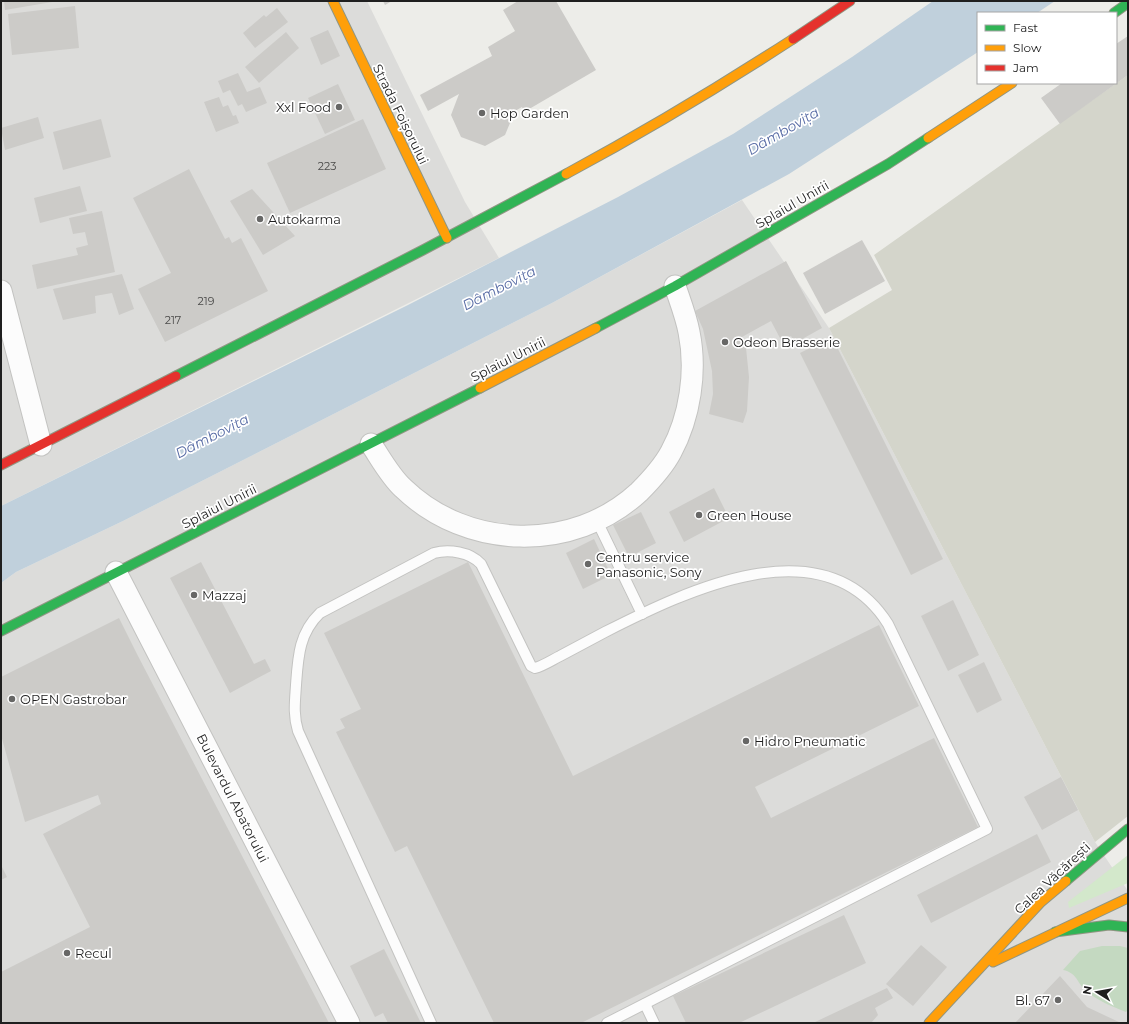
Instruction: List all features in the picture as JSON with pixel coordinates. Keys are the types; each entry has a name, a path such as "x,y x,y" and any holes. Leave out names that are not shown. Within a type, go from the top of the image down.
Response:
{"main road":[{"name":"Strada Foișorului","path":"333,1 360,60 447,238"},
{"path":"1,465 447,238 641,134 741,72 850,1"},
{"path":"1115,12 1128,3"},
{"name":"Splaiul Unirii","path":"1,631 371,444 675,286 888,164 1010,84"},
{"name":"Calea Văcărești","path":"929,1023 1041,902 1128,829"},
{"name":"Calea Văcărești","path":"981,968 1128,898"},
{"path":"1055,932 1109,924 1128,927"}],"street":[{"path":"371,444 397,481 420,502 446,518 475,530 505,536 536,537 567,531 597,520 627,503 652,479 671,452 685,417 691,384 692,354 689,331 675,286"},
{"path":"1,291 41,445"},
{"name":"Bulevardul Abatorului","path":"116,572 349,1023"}],"lane":[{"path":"597,520 642,614"},
{"path":"431,1023 298,731 294,710 298,657 306,630 320,613 434,553 446,551 465,555 481,564 531,666 535,668 642,614 718,583 762,573 796,571 834,579 853,588 871,601 888,624 987,830 608,1023"},
{"path":"645,1004 654,1023"}],"shaded area":[{"path":"1,1 367,1 465,202 499,258 1,506"},
{"path":"1128,75 1128,816 1095,842 829,328 892,290 874,255"},
{"path":"742,200 829,328 1095,842 1128,891 1128,1023 1,1023 1,583 16,572 123,521 552,303"}],"green space":[{"path":"1128,855 1128,883 1069,908 1068,902"},
{"path":"1102,946 1120,946 1128,948 1128,1009 1126,1012 1094,997 1082,987 1074,975 1063,970 1080,951"}],"water":[{"name":"Dâmbovița","path":"933,1 1055,1 1038,12 977,12 977,53 789,174 552,303 123,521 16,572 1,583 1,506 408,305 618,197 733,134 852,57"}],"building":[{"path":"4,1 52,1 52,2 5,10"},
{"path":"383,1 392,1 385,5"},
{"path":"518,1 556,1 596,70 524,112 522,107 515,111 505,135 485,146 461,137 451,115 459,94 428,111 420,95 492,56 488,47 515,31 503,10"},
{"path":"75,6 79,48 12,55 8,14"},
{"path":"277,8 288,22 255,48 243,33 264,15 266,17"},
{"path":"328,30 340,56 321,65 310,38"},
{"path":"286,32 299,48 259,83 245,67"},
{"path":"1128,36 1128,75 1117,83 1117,43"},
{"path":"238,73 247,92 260,87 267,103 246,112 242,104 238,106 230,90 223,93 218,81"},
{"path":"338,84 355,120 325,134 308,98"},
{"path":"1061,84 1116,84 1060,124 1041,98"},
{"path":"219,97 223,107 228,105 233,116 236,115 239,123 216,132 204,102"},
{"path":"38,117 44,138 5,150 1,128"},
{"path":"101,119 111,157 63,170 53,132"},
{"path":"363,119 386,169 290,213 267,163"},
{"path":"189,169 225,239 229,237 232,243 241,238 268,291 165,342 138,289 171,273 133,198"},
{"path":"80,186 87,211 40,223 34,198"},
{"name":"Autokarma","path":"252,189 295,236 263,255 230,201"},
{"path":"102,211 115,272 37,289 32,265 78,255 76,248 88,245 85,232 73,234 69,218"},
{"path":"862,240 885,281 825,314 803,273"},
{"name":"Odeon Brasserie","path":"786,261 822,328 795,343 791,336 781,340 771,321 742,337 746,348 749,377 747,411 743,423 709,414 713,394 712,371 703,329 695,311"},
{"path":"122,274 134,309 119,315 112,293 95,296 96,313 63,320 53,289"},
{"path":"832,337 943,559 911,575 800,353"},
{"name":"Green House","path":"714,488 729,518 684,542 669,512"},
{"path":"641,512 656,543 629,557 613,525"},
{"name":"Centru service Panasonic, Sony","path":"594,539 611,575 583,589 566,553"},
{"path":"201,562 254,664 265,659 271,671 230,693 170,578"},
{"path":"468,562 573,776 879,625 919,706 755,787 771,818 934,738 978,827 581,1023 494,1023 407,846 395,852 336,732 345,728 340,719 361,709 324,633"},
{"path":"953,600 979,655 948,671 921,616"},
{"path":"119,618 329,1023 3,1023 1,1018 1,972 90,927 43,834 101,804 98,795 25,822 1,735 1,677"},
{"path":"984,662 1002,700 977,713 958,675"},
{"path":"1061,777 1078,810 1042,830 1024,797"},
{"path":"1037,834 1051,862 931,923 917,895"},
{"path":"1,865 7,877 1,880"},
{"path":"844,915 866,963 739,1023 686,1023 673,996"},
{"path":"921,945 947,967 913,1006 886,984"},
{"path":"384,949 421,1023 388,1023 383,1013 375,1017 350,966"},
{"name":"Bl. 67","path":"1060,976 1087,1007 1121,1023 1015,1023"},
{"path":"887,988 893,998 875,1008 878,1015 871,1023 813,1023"}],"traffic: fast":[{"path":"1115,12 1128,3"},
{"path":"596,328 675,286 888,164 928,138"},
{"path":"176,376 423,250 566,174"},
{"path":"1,631 480,388"},
{"path":"1066,881 1128,829"},
{"path":"1055,932 1109,925 1128,927"}],"traffic: slow":[{"path":"333,1 447,238"},
{"path":"566,174 681,109 793,39"},
{"path":"928,138 1010,84"},
{"path":"480,388 596,328"},
{"path":"929,1023 1041,902 1066,881"},
{"path":"993,962 1128,898"}],"traffic: jam":[{"path":"793,39 850,1"},
{"path":"1,465 176,376"}],"place":[{"name":"Xxl Food","path":"339,107"},
{"name":"Hop Garden","path":"482,113"},
{"name":"Autokarma","path":"260,219"},
{"name":"Odeon Brasserie","path":"725,342"},
{"name":"Green House","path":"699,515"},
{"name":"Centru service Panasonic, Sony","path":"588,564"},
{"name":"Mazzaj","path":"194,595"},
{"name":"OPEN Gastrobar","path":"12,699"},
{"name":"Hidro Pneumatic","path":"746,741"},
{"name":"Recul","path":"67,953"},
{"name":"Bl. 67","path":"1058,1000"}]}
